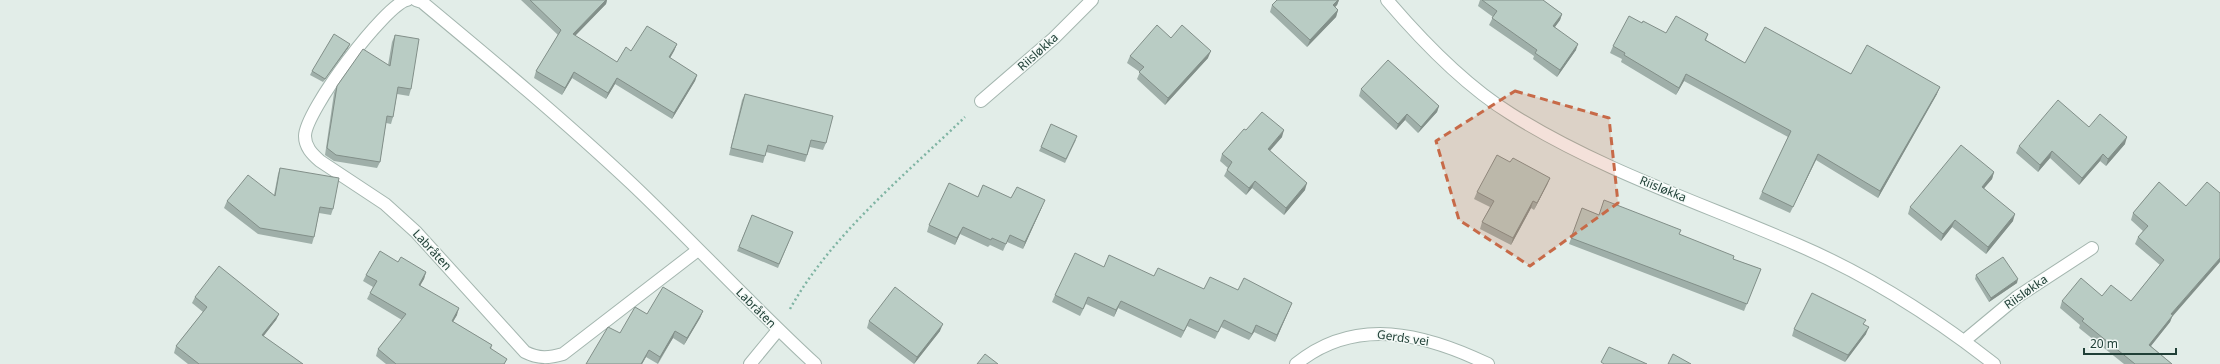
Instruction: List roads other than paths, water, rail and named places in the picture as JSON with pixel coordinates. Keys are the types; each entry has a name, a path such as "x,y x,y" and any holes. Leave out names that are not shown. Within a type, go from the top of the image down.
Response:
{"street":[{"name":"Labråten","path":"407,0 393,8 345,63 315,106 305,136 306,146 311,154 385,204 416,232 525,352 535,356 549,358 563,354 698,250"},
{"name":"Labråten","path":"416,0 422,2 496,64 632,184 778,330 815,364"},
{"name":"Riisløkka","path":"981,101 1054,38 1092,0"},
{"name":"Riisløkka","path":"1387,0 1469,83 1522,120 1559,142 1609,167 1807,249 1883,288 1964,341 1994,364"},
{"name":"Riisløkka","path":"1964,341 2017,297 2092,248"},
{"path":"750,364 778,330"},
{"name":"Gerds vei","path":"1296,364 1329,343 1368,334 1415,337 1441,344 1488,364"}]}
